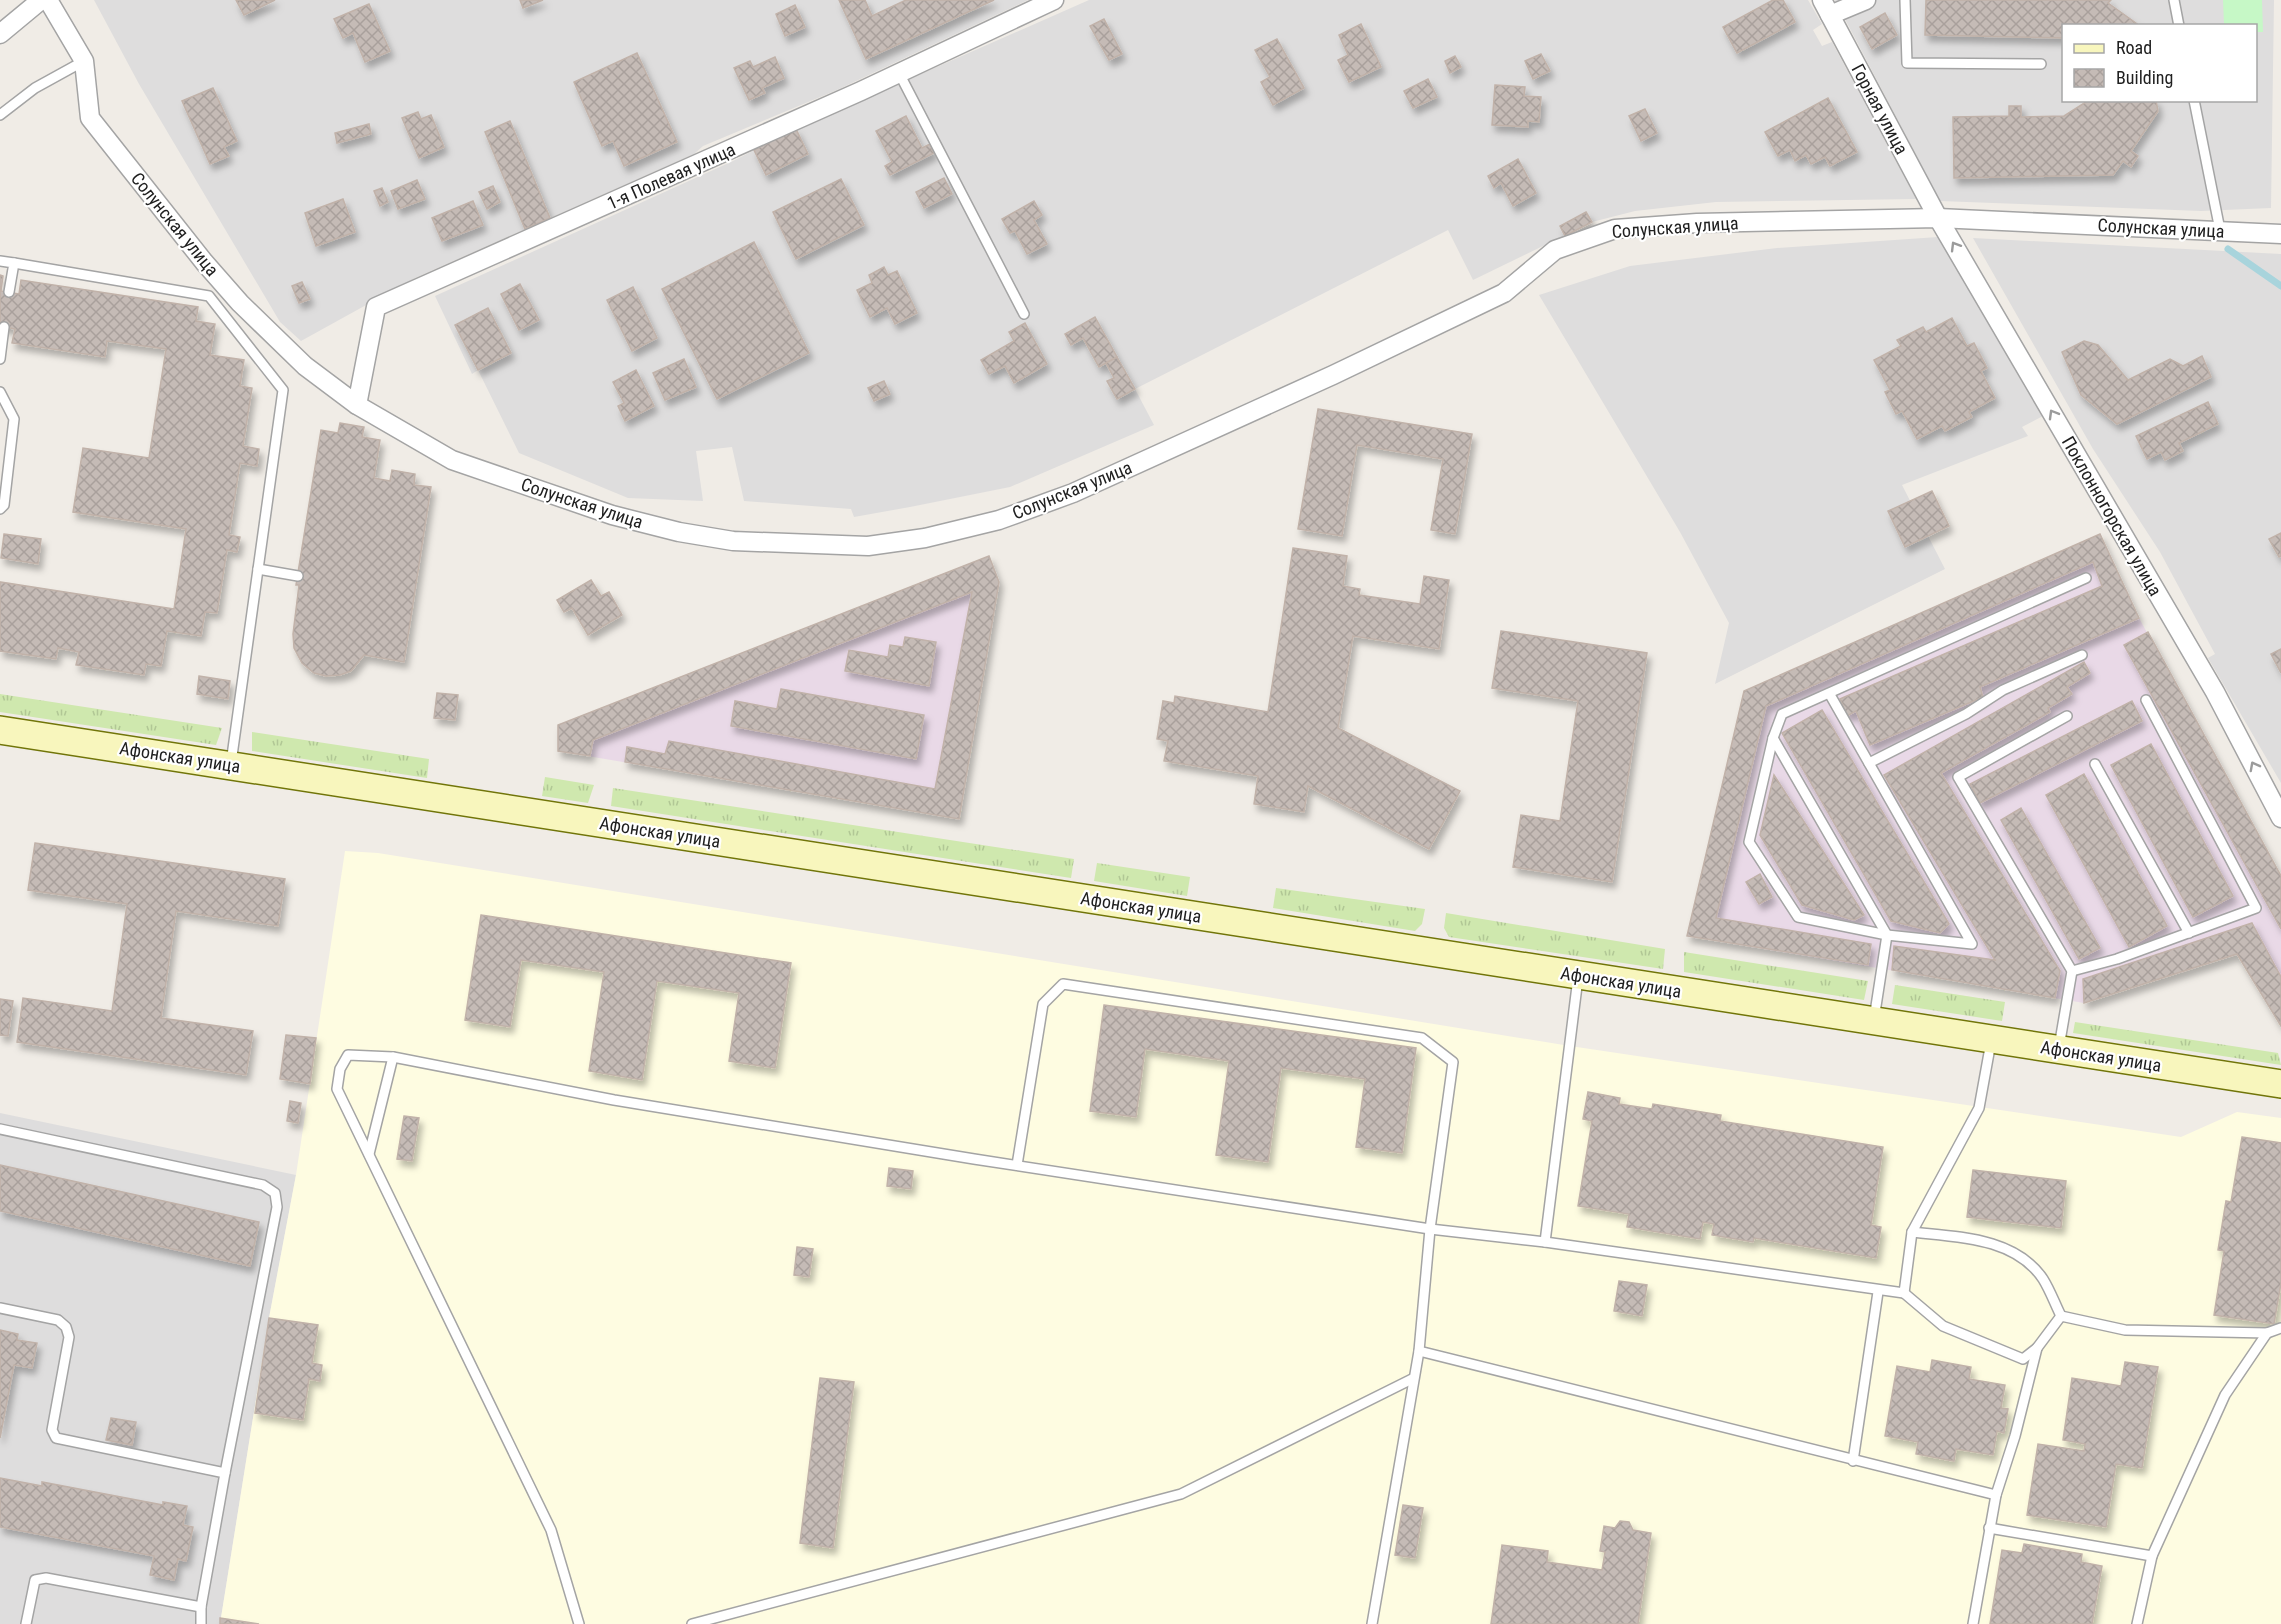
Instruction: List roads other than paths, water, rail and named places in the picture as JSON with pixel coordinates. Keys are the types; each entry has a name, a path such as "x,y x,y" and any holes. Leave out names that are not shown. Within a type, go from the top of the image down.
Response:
{"street":[{"path":"0,34 41,0"},
{"name":"Солунская улица","path":"48,0 84,61 90,118 204,262 240,303 305,366 357,405 452,460 612,515 679,532 733,541 868,546 925,538 999,520 1073,493 1504,293 1556,250 1615,229 1697,223 1938,218 2281,234"},
{"name":"1-я Полевая улица","path":"357,405 376,308 899,73 1054,0"},
{"path":"1826,8 1866,0"},
{"name":"Горная улица","path":"1826,8 1938,218"},
{"name":"Поклонногорская улица","path":"1938,218 2215,692 2281,818"},
{"name":"Афонская улица","path":"0,730 231,764 2281,1084"}],"lane":[{"path":"1905,0 1907,63 2041,64"},
{"path":"2174,0 2179,24"},
{"path":"0,114 35,88 84,61"},
{"path":"899,73 1024,314"},
{"path":"2194,102 2220,230"},
{"path":"0,261 209,296 283,390 231,764"},
{"path":"9,292 14,263"},
{"path":"0,359 4,327"},
{"path":"0,392 14,419 4,505 0,509"},
{"path":"258,569 298,576"},
{"path":"1829,693 1972,944 1887,935 1798,917 1749,842 1773,738 1782,714 2086,578"},
{"path":"1869,763 1966,714 2003,690 2082,655"},
{"path":"2072,971 2117,959 2256,908 2146,700"},
{"path":"2058,1050 2072,971 1958,777 2067,716"},
{"path":"1773,738 1887,935 1873,1021"},
{"path":"2095,764 2189,933"},
{"path":"1545,1242 1578,975"},
{"path":"1017,1165 1043,1004 1063,984 1422,1038 1453,1062 1430,1229 1419,1351 1412,1379 1372,1624"},
{"path":"1904,1293 1912,1233 1979,1108 1991,1039"},
{"path":"579,1624 551,1530 337,1089 340,1069 348,1055 393,1057 614,1100 1430,1229 1545,1242 1878,1292 1904,1293 1943,1326 2023,1359 2037,1348 2061,1316"},
{"path":"369,1154 393,1057"},
{"path":"0,1130 263,1185 275,1193 277,1207 225,1473 201,1607 201,1624"},
{"path":"1912,1233 1958,1238 2010,1248 2042,1277 2061,1316"},
{"path":"1853,1461 1878,1292"},
{"path":"0,1308 58,1320 66,1327 69,1337 52,1430 56,1438 225,1473"},
{"path":"2061,1316 2125,1330 2267,1333 2281,1328"},
{"path":"2137,1624 2152,1556 2225,1395 2267,1333"},
{"path":"1973,1624 1996,1495 2015,1436 2037,1348"},
{"path":"1419,1351 1996,1495"},
{"path":"692,1624 1181,1494 1412,1379"},
{"path":"1989,1528 2152,1556"},
{"path":"26,1624 35,1581 46,1578 201,1607"}],"waterway":[{"path":"2228,249 2281,286"}]}
